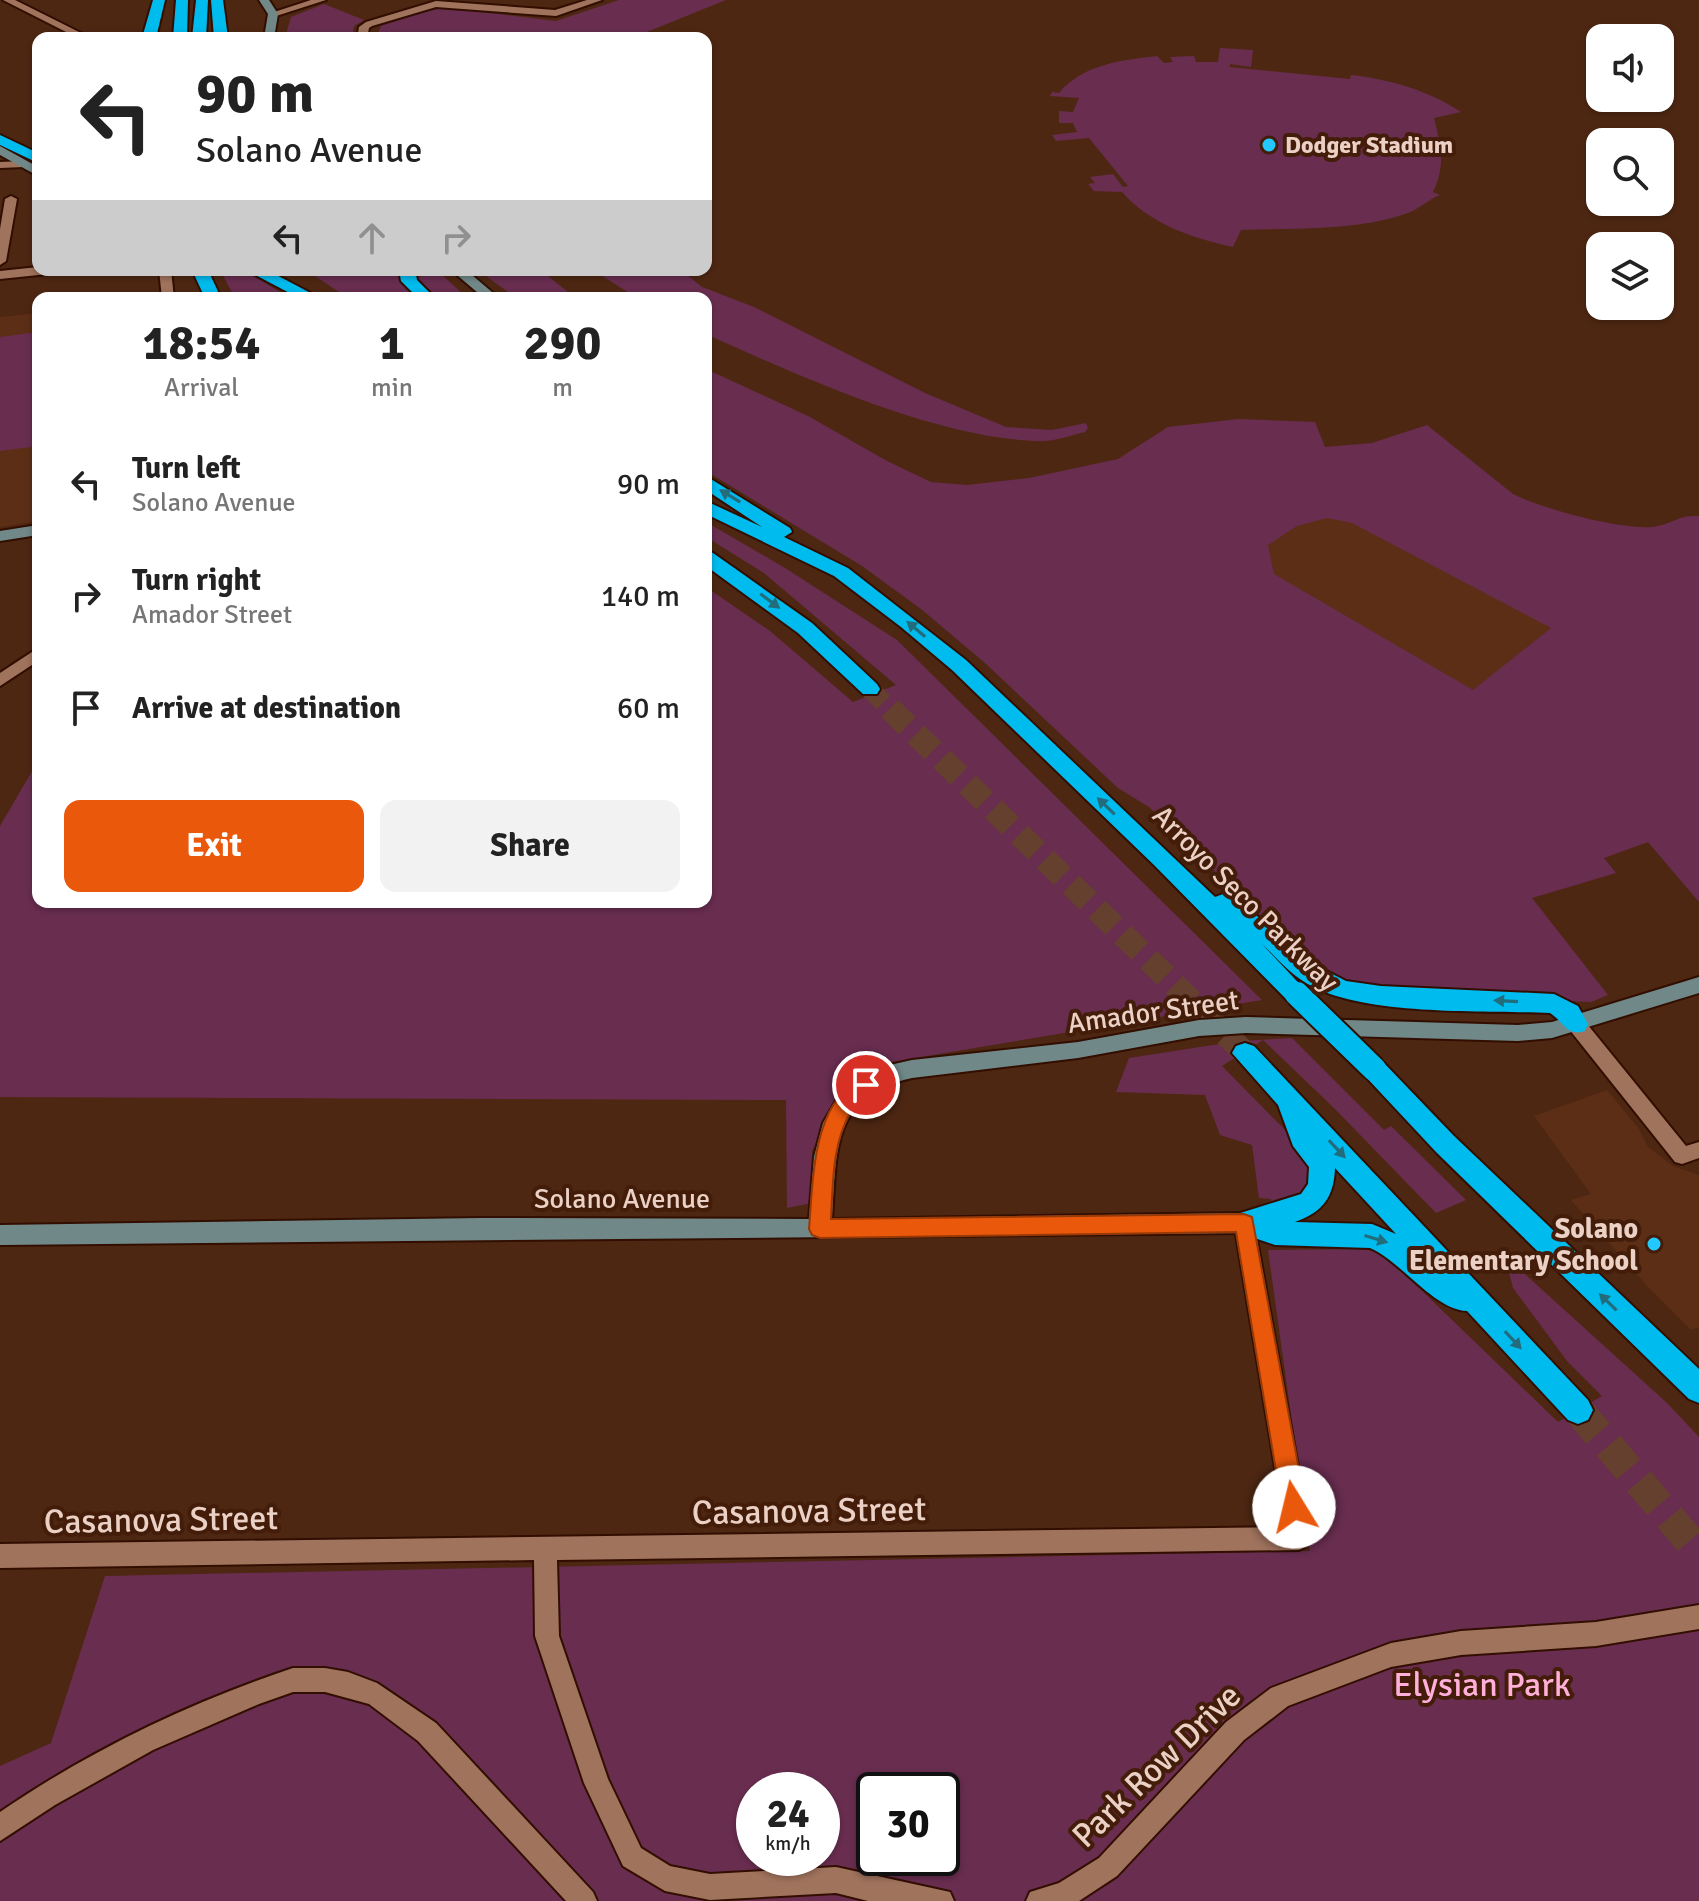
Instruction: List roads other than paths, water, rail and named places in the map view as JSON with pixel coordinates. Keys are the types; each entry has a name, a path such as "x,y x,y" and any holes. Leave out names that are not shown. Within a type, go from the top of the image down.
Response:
{"highway":[{"path":"151,32 159,0"},
{"path":"180,32 182,0"},
{"path":"199,32 202,0"},
{"path":"217,0 220,32"},
{"path":"0,133 32,142"},
{"path":"1,153 31,162"},
{"path":"266,276 300,292"},
{"path":"290,276 313,292"},
{"path":"712,486 753,510 841,572"},
{"name":"Arroyo Seco Parkway","path":"712,510 841,572 959,665 1162,859 1374,1069 1445,1144 1699,1389"},
{"path":"712,561 805,628 870,689"},
{"path":"712,566 738,577"},
{"path":"1162,859 1271,938 1324,983 1342,990 1381,996 1554,1004 1569,1013 1576,1024"},
{"path":"1245,1053 1578,1410"},
{"path":"1244,1223 1265,1215 1295,1210 1311,1202 1321,1186 1322,1165 1302,1138 1284,1092"},
{"path":"1244,1223 1275,1233 1372,1236 1393,1245 1437,1282 1488,1313"}],"main road":[{"path":"264,0 273,14 270,32"},
{"path":"465,276 485,292"},
{"path":"0,536 32,531"},
{"name":"Amador Street","path":"820,1229 825,1157 834,1123 851,1095 881,1076 912,1069 1078,1050 1199,1028 1284,1025 1518,1033 1552,1030 1699,985"},
{"name":"Solano Avenue","path":"0,1235 1244,1223"}],"street":[{"path":"8,0 74,32"},
{"path":"273,14 321,0"},
{"path":"363,32 369,24 420,6 436,4 556,13 597,0"},
{"path":"1,153 31,162"},
{"path":"0,261 11,199"},
{"path":"0,275 32,272"},
{"path":"0,681 32,657"},
{"path":"1576,1024 1690,1153"},
{"name":"Casanova Street","path":"0,1556 1299,1538 1244,1223"},
{"path":"545,1547 547,1636 597,1783 632,1857 665,1878 710,1887 836,1880 905,1899 941,1901"},
{"name":"Park Row Drive","path":"1039,1901 1064,1895 1108,1867 1235,1731 1280,1697 1391,1655 1461,1643 1596,1634 1699,1617"},
{"path":"0,1828 46,1796 144,1741 281,1684 293,1680 325,1680 348,1684 377,1695 427,1732 584,1901"}],"tunnel":[{"path":"870,689 890,709"},
{"path":"890,709 1245,1053"},
{"path":"1578,1410 1699,1552"}],"place":[{"name":"Dodger Stadium","path":"1269,145"},
{"name":"Solano Elementary School","path":"1654,1244"}],"park label":[{"name":"Elysian Park","path":"1482,1684"}]}
